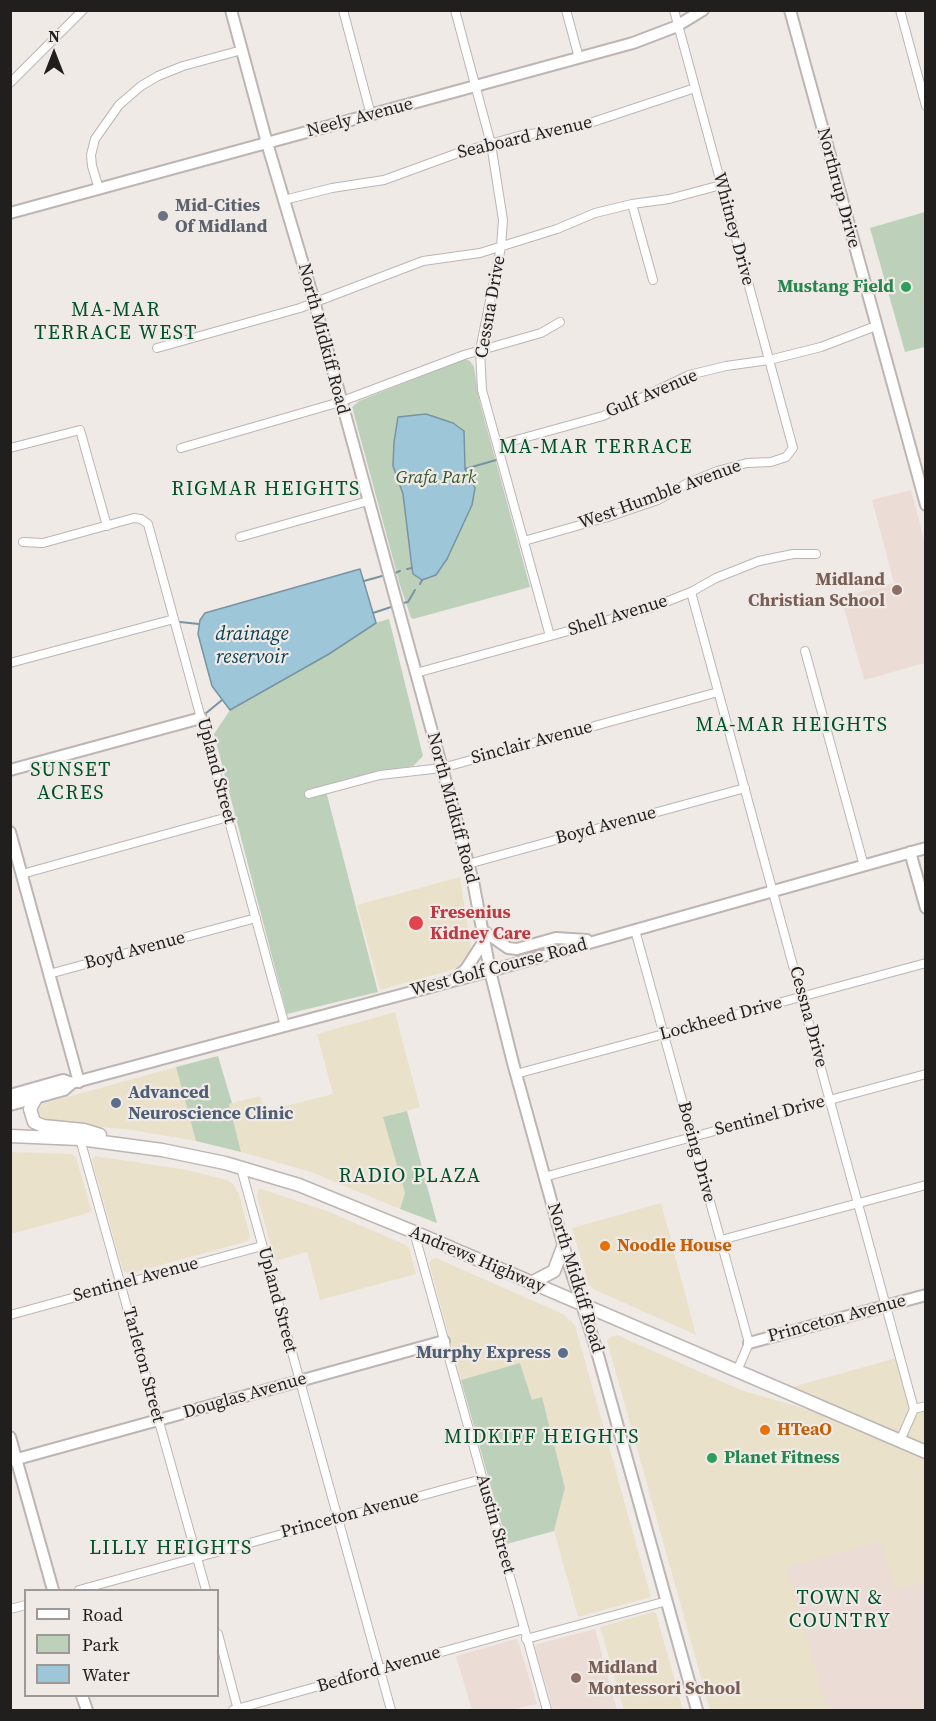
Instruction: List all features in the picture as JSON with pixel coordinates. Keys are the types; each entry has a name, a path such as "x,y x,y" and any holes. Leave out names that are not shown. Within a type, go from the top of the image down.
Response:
{"main road":[{"name":"North Midkiff Road","path":"231,10 267,143 314,301 473,881 490,971 563,1247 600,1360 697,1710"},
{"name":"Neely Avenue","path":"10,213 644,40 678,25 703,10"},
{"name":"Northrup Drive","path":"790,10 926,505"},
{"path":"10,770 201,717"},
{"path":"10,832 49,974 75,1083"},
{"name":"West Golf Course Road","path":"10,1105 64,1090 75,1083 490,971 926,848"},
{"path":"910,852 926,908"},
{"path":"452,981 466,969 483,936 507,948 517,949 556,938 596,941"},
{"name":"West Golf Course Road","path":"10,1095 63,1080 75,1083"},
{"path":"36,1098 30,1106 34,1122 43,1126 84,1130 124,1144"},
{"name":"Andrews Highway","path":"10,1136 80,1138 194,1156 314,1191 926,1452"},
{"path":"531,1283 554,1271 563,1247"},
{"name":"Princeton Avenue","path":"749,1343 926,1295"},
{"name":"Douglas Avenue","path":"14,1460 444,1341"},
{"path":"10,1437 14,1460 53,1589"}],"street":[{"path":"10,83 83,10"},
{"path":"343,10 371,115"},
{"name":"Cessna Drive","path":"455,10 491,144 503,220 501,248 480,350 482,390 550,636"},
{"path":"566,10 579,58"},
{"name":"Whitney Drive","path":"674,10 792,448"},
{"path":"900,10 926,106"},
{"path":"99,189 92,166 93,147 95,139 119,105 141,86 158,76 183,66 242,50"},
{"name":"Seaboard Avenue","path":"284,200 332,188 384,180 458,153 522,135 563,130 587,124 695,88"},
{"path":"157,348 300,308 423,261 501,248 595,213 632,204 669,199 721,185"},
{"path":"632,204 653,280"},
{"path":"181,448 340,402 480,350 541,333 560,322"},
{"name":"Gulf Avenue","path":"498,445 603,416 689,375 726,366 769,360 821,347 876,326"},
{"path":"10,448 80,430 107,526 43,543 23,542"},
{"name":"West Humble Avenue","path":"524,541 608,518 658,500 686,484 717,471 747,463 771,462 786,457 792,448"},
{"path":"240,537 368,501"},
{"name":"Upland Street","path":"107,526 134,518 141,519 148,524 285,1026"},
{"name":"Shell Avenue","path":"416,673 648,609 759,561 793,554 816,554"},
{"name":"Cessna Drive","path":"691,592 914,1409"},
{"path":"10,663 174,619"},
{"path":"805,651 864,866"},
{"name":"Sinclair Avenue","path":"309,794 380,775 442,768 718,692"},
{"name":"Boyd Avenue","path":"468,864 745,788"},
{"path":"22,874 228,817"},
{"name":"Boyd Avenue","path":"49,974 256,918"},
{"name":"Boeing Drive","path":"636,930 749,1343"},
{"name":"Lockheed Drive","path":"516,1074 926,963"},
{"name":"Sentinel Drive","path":"544,1177 926,1074"},
{"name":"Tarleton Street","path":"80,1138 206,1589"},
{"name":"Upland Street","path":"241,1168 391,1710"},
{"path":"720,1240 926,1185"},
{"name":"Austin Street","path":"414,1232 547,1710"},
{"name":"Sentinel Avenue","path":"10,1315 262,1246"},
{"path":"737,1371 749,1343"},
{"path":"900,1441 914,1409 926,1406"},
{"name":"Princeton Avenue","path":"83,1589 482,1479"},
{"path":"526,1639 667,1601"},
{"name":"Bedford Avenue","path":"237,1710 524,1629"},
{"path":"219,1638 237,1710"}],"shaded area":[{"name":"Midland Christian School","path":"911,490 925,544 925,663 864,680 841,597 894,583 872,500"},
{"path":"460,877 472,954 466,966 380,990 357,905"},
{"path":"395,1012 420,1107 384,1117 405,1194 400,1209 311,1172 241,1152 229,1104 260,1096 265,1111 333,1094 317,1034"},
{"path":"176,1067 196,1141 132,1130 42,1121 37,1112 42,1104"},
{"path":"11,1152 72,1154 76,1157 92,1212 11,1234"},
{"path":"95,1156 187,1170 227,1180 234,1185 239,1194 250,1236 248,1241 129,1274 123,1271 92,1160"},
{"path":"259,1188 327,1211 406,1245 409,1248 416,1274 320,1300 307,1252 275,1261 257,1196"},
{"path":"661,1203 696,1335 593,1289 589,1285 572,1228"},
{"path":"436,1258 563,1314 575,1325 651,1597 578,1617 554,1531 565,1488 542,1398 532,1400 520,1363 461,1380 429,1263"},
{"path":"617,1335 741,1390 868,1427 785,1389 900,1357 914,1408 925,1406 925,1710 710,1710 607,1341 610,1337"},
{"path":"880,1542 895,1589 925,1583 925,1710 827,1710 787,1567"},
{"path":"656,1613 683,1710 624,1710 600,1627"},
{"name":"Midland Montessori School","path":"595,1629 617,1710 553,1710 535,1646"},
{"name":"Midland Montessori School","path":"516,1639 537,1704 511,1710 472,1710 456,1656"}],"green space":[{"name":"Mustang Field","path":"925,212 925,347 905,352 870,228"},
{"name":"Grafa Park","path":"465,359 470,361 474,367 480,403 530,587 413,619 400,585 352,407 359,401"},
{"path":"389,619 423,756 413,766 377,772 325,787 378,992 287,1014 214,734 230,710 375,623"},
{"path":"218,1056 232,1103 229,1104 241,1152 196,1141 176,1067"},
{"path":"407,1111 437,1223 400,1209 405,1193 383,1117"},
{"path":"520,1363 532,1400 542,1397 565,1488 554,1531 507,1544 461,1380"}],"water":[{"path":"426,414 453,423 464,431 465,469 475,488 472,505 447,559 436,575 422,580 413,574 403,494 393,466 398,417"},
{"name":"drainage reservoir","path":"360,569 376,623 329,654 230,710 212,686 198,634 200,620 205,613"}],"waterway":[{"path":"465,469 496,460"},
{"path":"407,569 412,568"},
{"path":"395,573 400,571"},
{"path":"364,581 382,576"},
{"path":"420,584 422,580"},
{"path":"403,603 408,602 415,590"},
{"path":"373,613 391,607"},
{"path":"180,622 199,624"},
{"path":"205,714 222,700"}],"place":[{"name":"Mid-Cities Of Midland","path":"163,216"},
{"name":"Mustang Field","path":"906,287"},
{"name":"Midland Christian School","path":"897,590"},
{"name":"Fresenius Kidney Care","path":"416,923"},
{"name":"Advanced Neuroscience Clinic","path":"116,1103"},
{"name":"Noodle House","path":"605,1246"},
{"name":"Murphy Express","path":"563,1353"},
{"name":"HTeaO","path":"765,1430"},
{"name":"Planet Fitness","path":"712,1458"},
{"name":"Midland Montessori School","path":"576,1678"}],"district":[{"name":"MA-MAR TERRACE WEST","path":"116,322"},
{"name":"MA-MAR TERRACE","path":"596,448"},
{"name":"RIGMAR HEIGHTS","path":"266,490"},
{"name":"MA-MAR HEIGHTS","path":"792,726"},
{"name":"SUNSET ACRES","path":"71,782"},
{"name":"RADIO PLAZA","path":"410,1177"},
{"name":"MIDKIFF HEIGHTS","path":"542,1438"},
{"name":"LILLY HEIGHTS","path":"171,1549"},
{"name":"TOWN & COUNTRY","path":"840,1610"}]}
